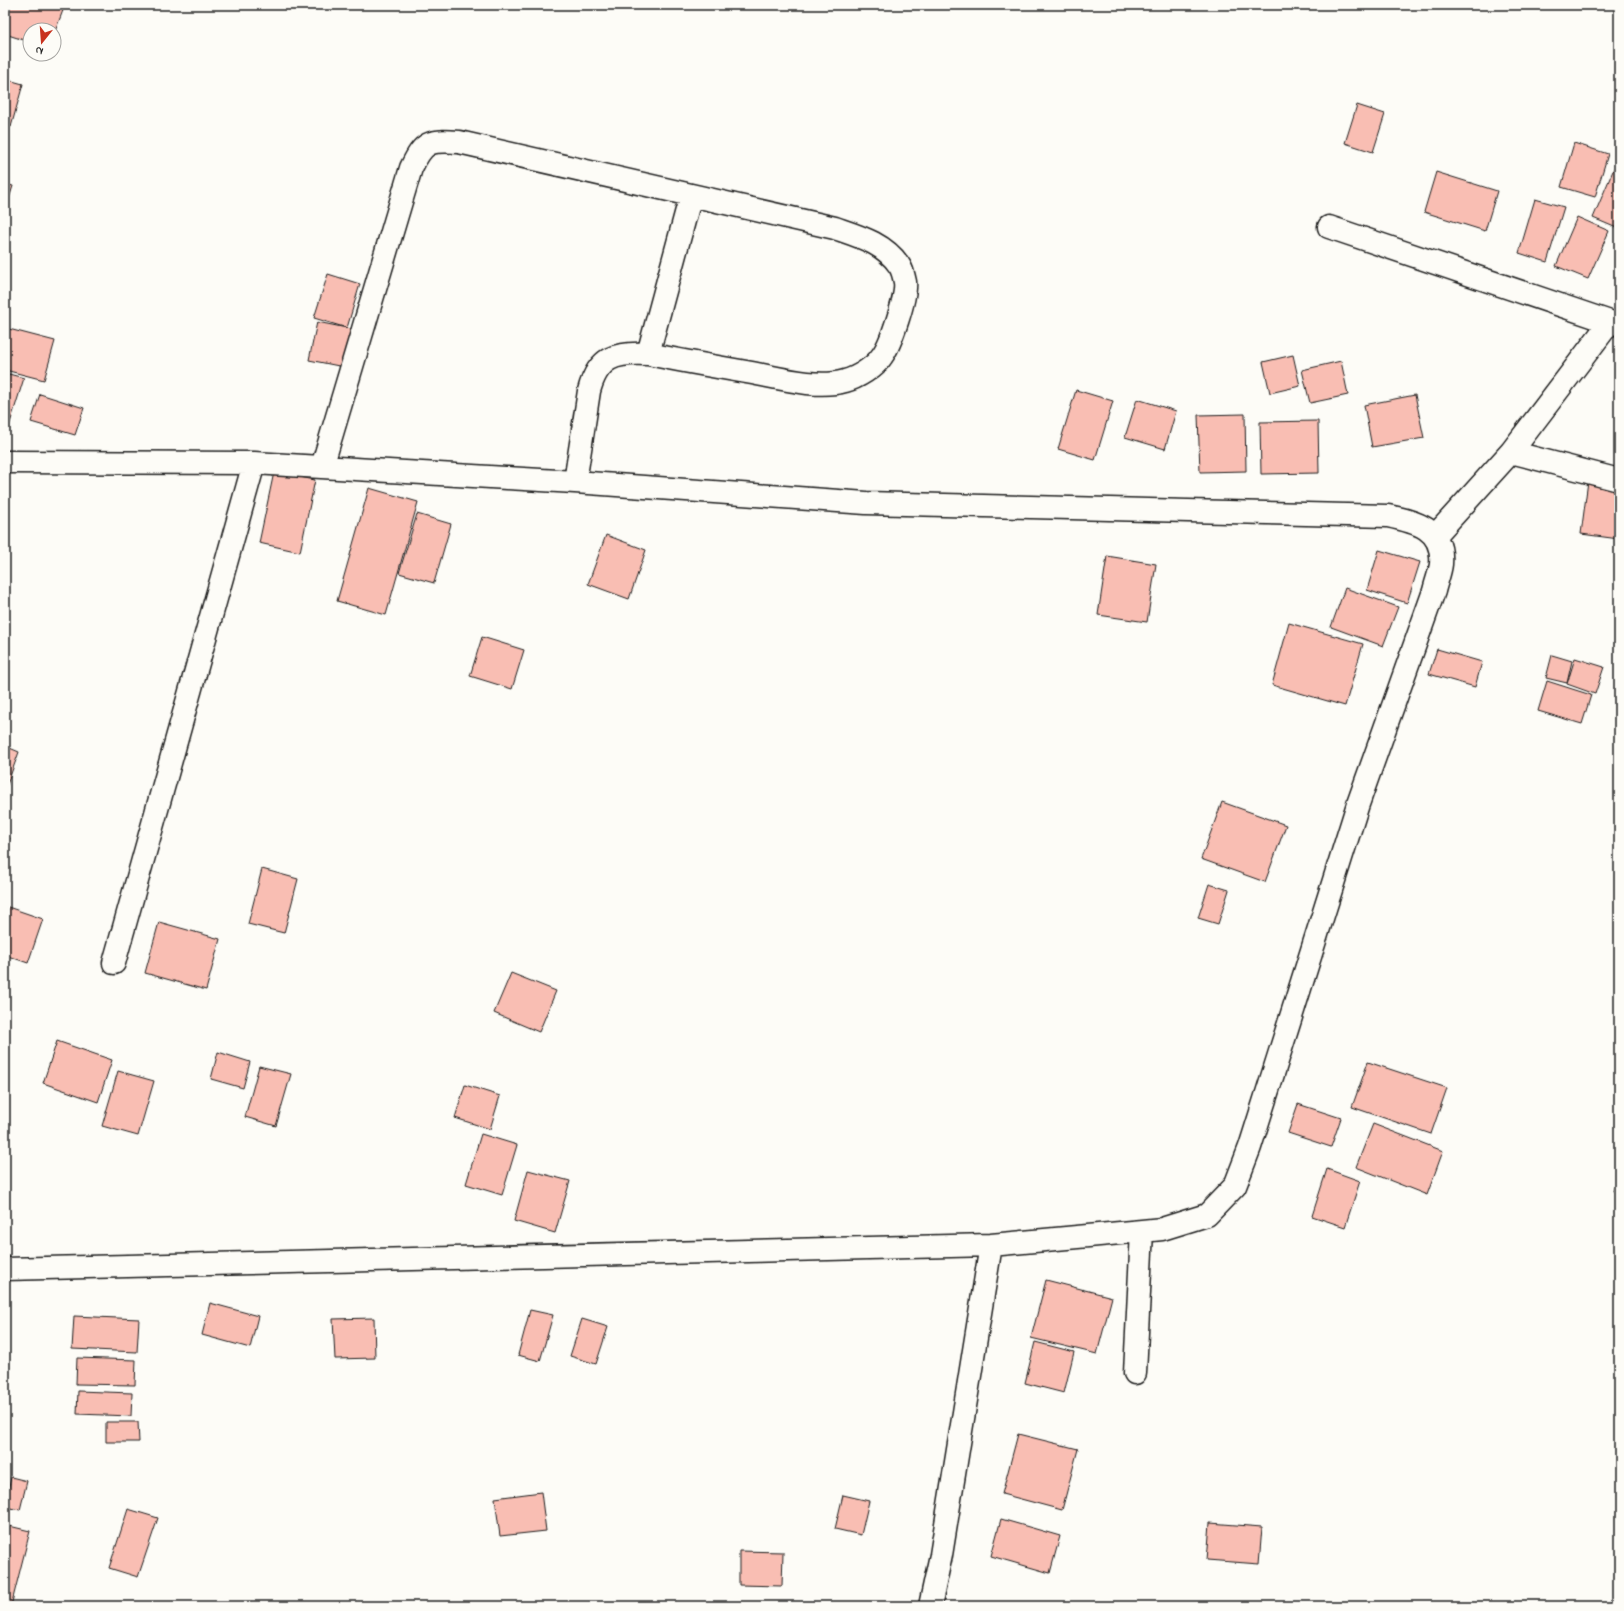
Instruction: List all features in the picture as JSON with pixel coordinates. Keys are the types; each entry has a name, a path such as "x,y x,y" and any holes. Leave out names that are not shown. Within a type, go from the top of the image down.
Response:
{"street":[{"path":"322,467 411,168 418,153 427,144 442,141 459,142 834,228 866,238 888,252 900,266 905,283 900,309 892,337 882,358 863,374 844,381 822,383 796,381 648,354 628,353 612,358 601,365 593,377 589,391 575,482"},
{"path":"648,354 690,195"},
{"path":"1329,227 1614,323 1511,452 1435,536"},
{"path":"1511,452 1619,480"},
{"path":"5,462 254,463 575,482 866,503 1388,516 1407,520 1426,528 1435,536 1441,550 1440,565 1434,591 1358,804 1250,1147 1235,1186 1207,1215 1162,1229 991,1245 5,1269"},
{"path":"114,963 254,463"},
{"path":"1135,1373 1142,1231"},
{"path":"930,1606 942,1547 991,1245"}],"building":[{"path":"6,5 65,5 59,22 22,22 22,39 5,34"},
{"path":"5,79 23,84 11,127 5,126"},
{"path":"1357,105 1385,114 1373,152 1345,143"},
{"path":"1574,143 1608,154 1595,197 1561,187"},
{"path":"1615,166 1619,168 1619,229 1593,218"},
{"path":"1436,172 1497,191 1485,231 1424,212"},
{"path":"5,184 13,186 5,211"},
{"path":"1535,199 1564,207 1547,262 1519,253"},
{"path":"1577,217 1609,231 1588,279 1556,266"},
{"path":"328,274 360,284 347,328 314,318"},
{"path":"317,322 352,329 344,367 309,360"},
{"path":"5,328 55,341 44,380 5,370"},
{"path":"1293,355 1300,386 1270,393 1263,362"},
{"path":"1341,361 1348,395 1310,403 1302,370"},
{"path":"5,373 24,378 6,436 5,436"},
{"path":"1076,390 1113,401 1095,460 1058,449"},
{"path":"40,394 84,408 75,435 31,422"},
{"path":"1415,395 1424,438 1372,447 1364,405"},
{"path":"1137,399 1176,411 1165,449 1125,437"},
{"path":"1245,414 1246,471 1200,472 1198,415"},
{"path":"1318,421 1319,473 1261,474 1260,422"},
{"path":"274,472 315,480 300,552 259,543"},
{"path":"1588,481 1619,486 1619,539 1581,534"},
{"path":"369,488 418,502 386,615 337,601"},
{"path":"417,514 451,524 434,583 399,573"},
{"path":"606,535 646,550 629,599 588,584"},
{"path":"1379,550 1420,562 1407,603 1367,590"},
{"path":"1107,556 1156,564 1147,622 1098,615"},
{"path":"1345,588 1398,607 1383,646 1331,627"},
{"path":"1289,623 1363,644 1345,706 1272,685"},
{"path":"482,637 524,650 512,689 470,676"},
{"path":"1437,649 1482,662 1475,687 1429,674"},
{"path":"1552,655 1572,661 1567,683 1546,678"},
{"path":"1575,658 1604,667 1595,694 1567,684"},
{"path":"1547,681 1591,695 1582,724 1538,711"},
{"path":"5,746 19,752 5,790"},
{"path":"1222,802 1286,825 1265,882 1201,859"},
{"path":"5,837 10,838 5,852"},
{"path":"262,869 298,879 284,933 248,924"},
{"path":"1209,884 1229,890 1218,924 1198,918"},
{"path":"5,906 43,919 28,963 5,955"},
{"path":"159,922 220,939 206,990 145,973"},
{"path":"511,973 556,991 539,1032 494,1013"},
{"path":"57,1041 112,1060 98,1102 43,1083"},
{"path":"218,1052 250,1062 243,1088 211,1079"},
{"path":"1368,1062 1447,1088 1431,1134 1352,1107"},
{"path":"259,1066 291,1074 276,1126 245,1117"},
{"path":"118,1071 154,1081 138,1136 102,1126"},
{"path":"5,1081 9,1082 5,1093"},
{"path":"465,1085 500,1096 490,1129 455,1118"},
{"path":"1298,1104 1341,1118 1331,1147 1288,1133"},
{"path":"1373,1124 1443,1151 1427,1195 1356,1167"},
{"path":"481,1134 517,1145 502,1195 466,1184"},
{"path":"1327,1169 1360,1181 1345,1227 1312,1216"},
{"path":"528,1170 570,1181 555,1233 514,1221"},
{"path":"1619,1173 1619,1193 1613,1191"},
{"path":"1046,1280 1112,1297 1097,1354 1031,1338"},
{"path":"210,1303 258,1316 250,1348 202,1335"},
{"path":"530,1310 553,1315 540,1361 518,1355"},
{"path":"74,1316 139,1319 137,1352 72,1349"},
{"path":"374,1318 375,1358 335,1359 333,1319"},
{"path":"582,1319 608,1327 596,1364 570,1356"},
{"path":"1035,1342 1074,1352 1064,1393 1025,1383"},
{"path":"77,1358 136,1360 135,1385 76,1384"},
{"path":"78,1391 132,1393 131,1416 77,1414"},
{"path":"106,1422 138,1422 139,1442 106,1442"},
{"path":"1018,1434 1078,1449 1062,1510 1002,1494"},
{"path":"11,1477 27,1481 20,1510 5,1507"},
{"path":"541,1492 546,1531 500,1536 495,1498"},
{"path":"843,1495 869,1501 861,1535 835,1529"},
{"path":"128,1509 158,1518 138,1577 109,1568"},
{"path":"1001,1519 1060,1536 1050,1573 991,1556"},
{"path":"1210,1523 1262,1527 1259,1564 1207,1560"},
{"path":"5,1525 30,1531 11,1606 5,1604"},
{"path":"739,1551 783,1552 782,1586 739,1585"}]}
